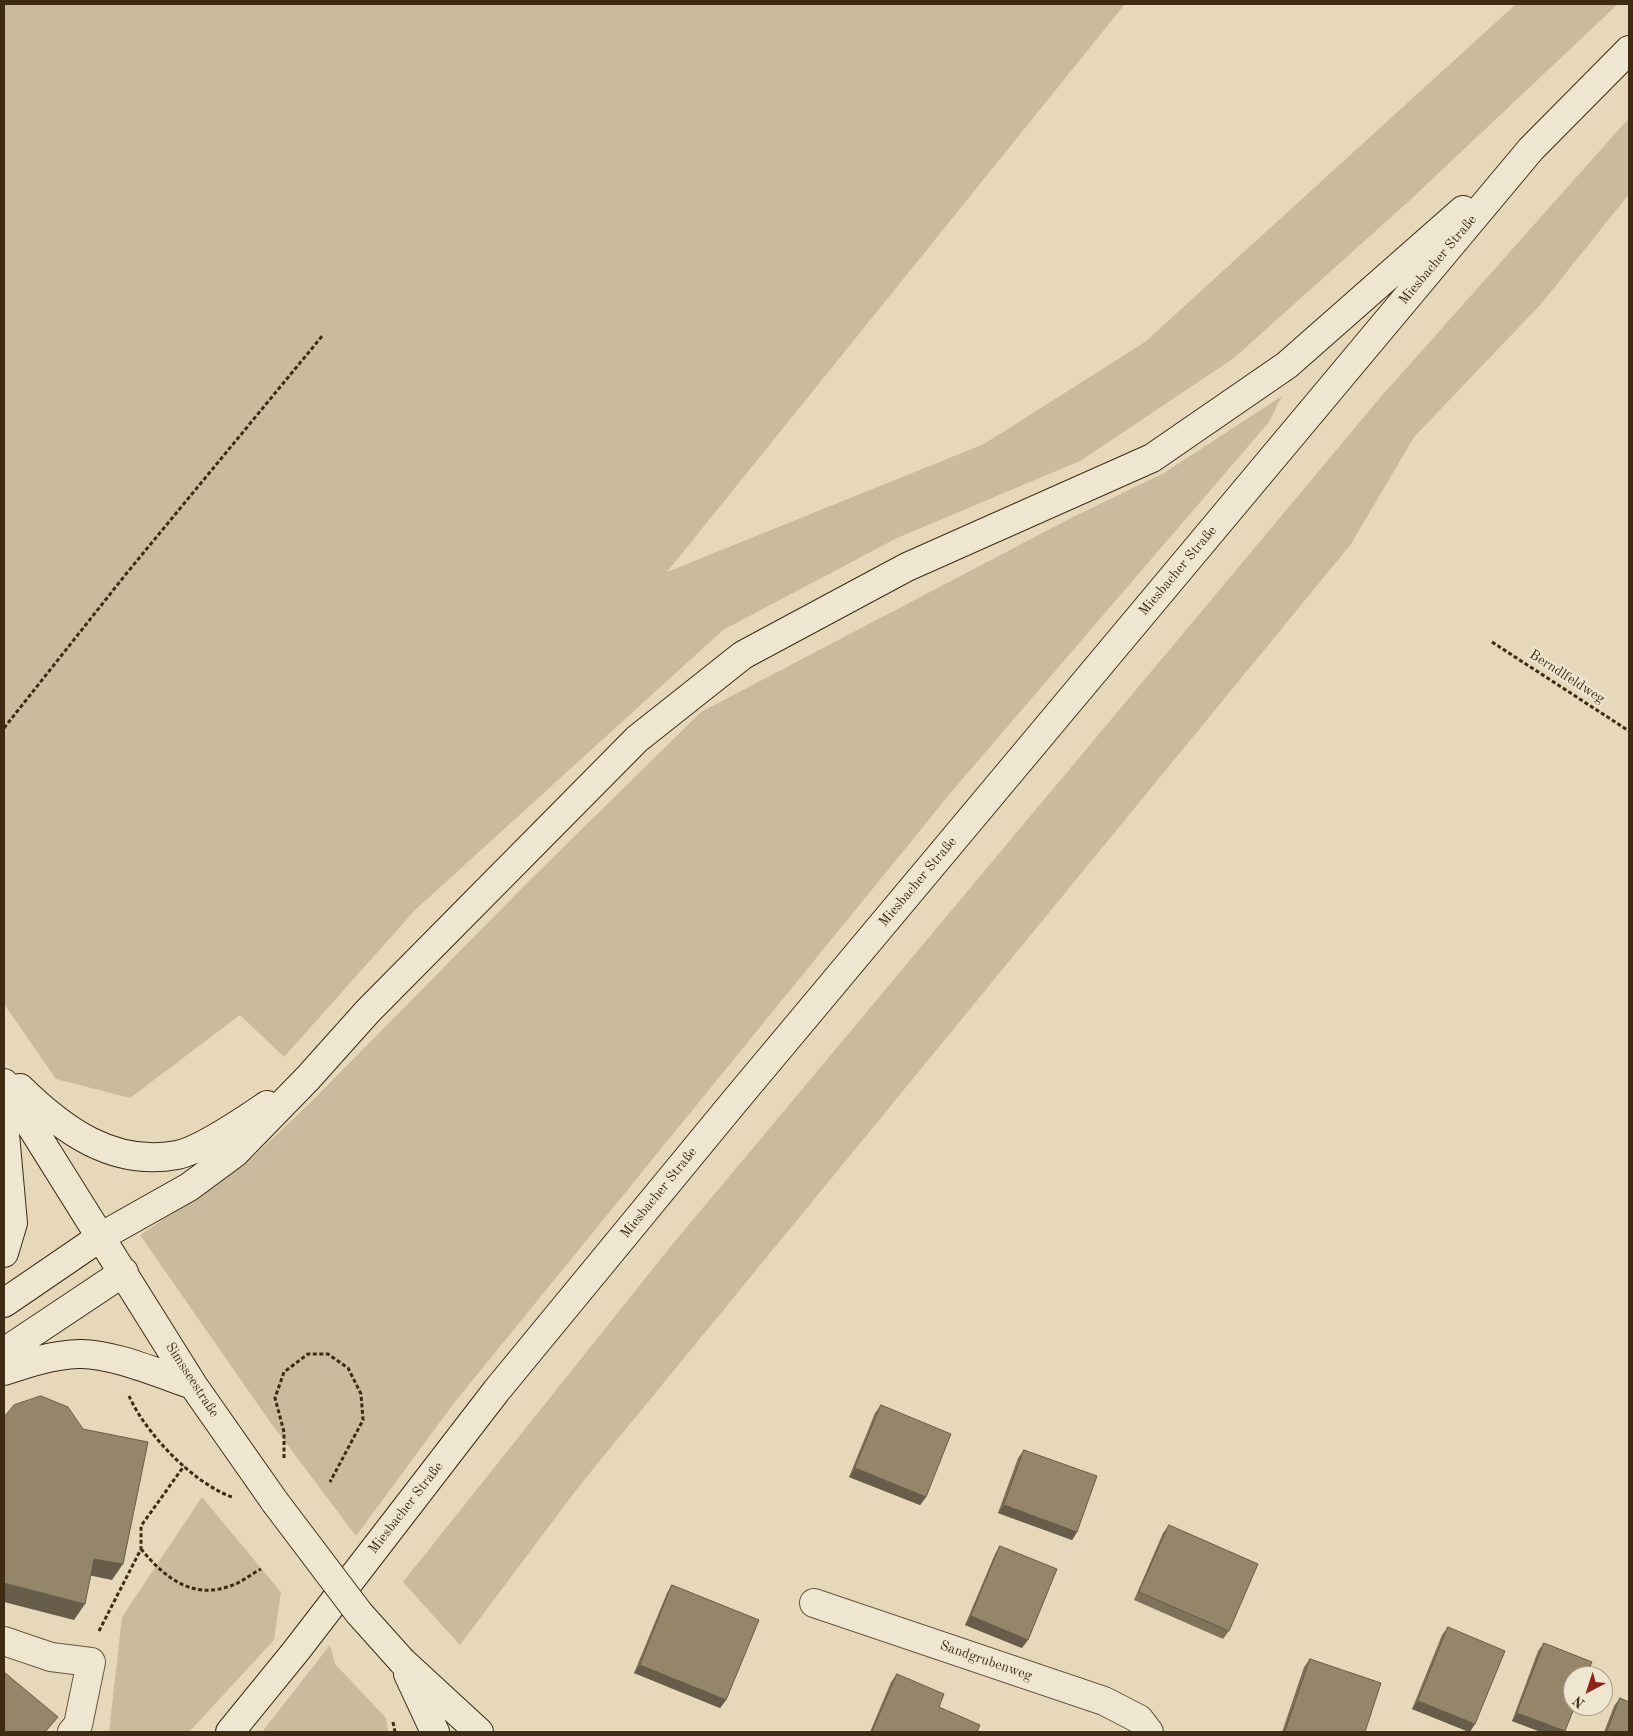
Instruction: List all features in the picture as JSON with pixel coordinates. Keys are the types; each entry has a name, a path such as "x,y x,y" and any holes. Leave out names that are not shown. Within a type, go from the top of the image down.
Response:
{"main road":[{"name":"Miesbacher Straße","path":"230,1732 296,1651 497,1390 734,1102 1531,150 1629,50"},
{"path":"4,1303 102,1236 189,1187 235,1154 308,1078 368,1011 637,739 743,655 907,567 1152,458 1287,365 1531,150"},
{"path":"4,1072 48,1115 80,1138 112,1150 147,1157 179,1155 206,1142 308,1078"},
{"name":"Simsseestraße","path":"4,1083 102,1236 193,1385 274,1502 353,1606 402,1661"},
{"path":"4,1123 13,1223 4,1253"},
{"path":"4,1352 124,1272"},
{"path":"4,1371 38,1360 80,1354 122,1361 193,1385"},
{"name":"Sandgrubenweg","path":"814,1603 1104,1701 1139,1719 1149,1732"},
{"path":"4,1641 51,1658 91,1662 78,1725 72,1732"},
{"path":"402,1661 435,1732"},
{"path":"402,1661 479,1732"}],"path":[{"path":"4,728 126,574 324,335"},
{"name":"Berndlfeldweg","path":"1492,642 1629,731"},
{"path":"274,1502 284,1467 284,1432 275,1398 284,1372 308,1354 328,1354 348,1368 361,1394 363,1420 330,1482"},
{"path":"91,1662 90,1652 107,1612 141,1549 141,1526 184,1466"},
{"path":"141,1549 153,1564 176,1583 199,1590 230,1586 261,1569"}],"shaded area":[{"path":"4,4 1125,4 667,572 984,444 1145,342 1516,4 1618,4 1409,201 1234,358 1080,461 897,538 723,630 415,910 284,1057 240,1015 130,1098 56,1079 4,1004"},
{"path":"1629,118 1629,194 1541,304 1414,437 1351,544 580,1485 460,1645 403,1582 671,1246 1379,399"},
{"path":"1282,396 1269,422 953,790 454,1403 356,1536 268,1419 140,1235 248,1162 310,1103 530,880 701,712 1073,517 1164,473"},
{"path":"202,1497 281,1592 274,1640 189,1732 109,1732 122,1617"},
{"path":"330,1645 335,1664 386,1718 388,1732 262,1732"}],"building":[{"path":"41,1396 68,1407 83,1429 148,1442 123,1564 94,1559 85,1604 4,1583 4,1417 14,1405"},
{"path":"881,1405 951,1434 926,1497 855,1468"},
{"path":"1024,1450 1097,1476 1077,1532 1004,1505"},
{"path":"1169,1525 1258,1564 1229,1631 1139,1592"},
{"path":"1000,1546 1057,1569 1028,1640 971,1616"},
{"path":"672,1585 759,1620 726,1700 640,1665"},
{"path":"1448,1627 1505,1651 1475,1724 1418,1701"},
{"path":"1544,1643 1592,1662 1590,1666 1563,1666 1563,1716 1571,1716 1565,1731 1517,1713"},
{"path":"1310,1659 1381,1683 1365,1732 1285,1732"},
{"path":"4,1672 58,1717 45,1732 4,1732"},
{"path":"897,1674 944,1694 939,1707 980,1725 977,1732 872,1732"},
{"path":"1620,1698 1629,1702 1629,1732 1607,1732"}]}
